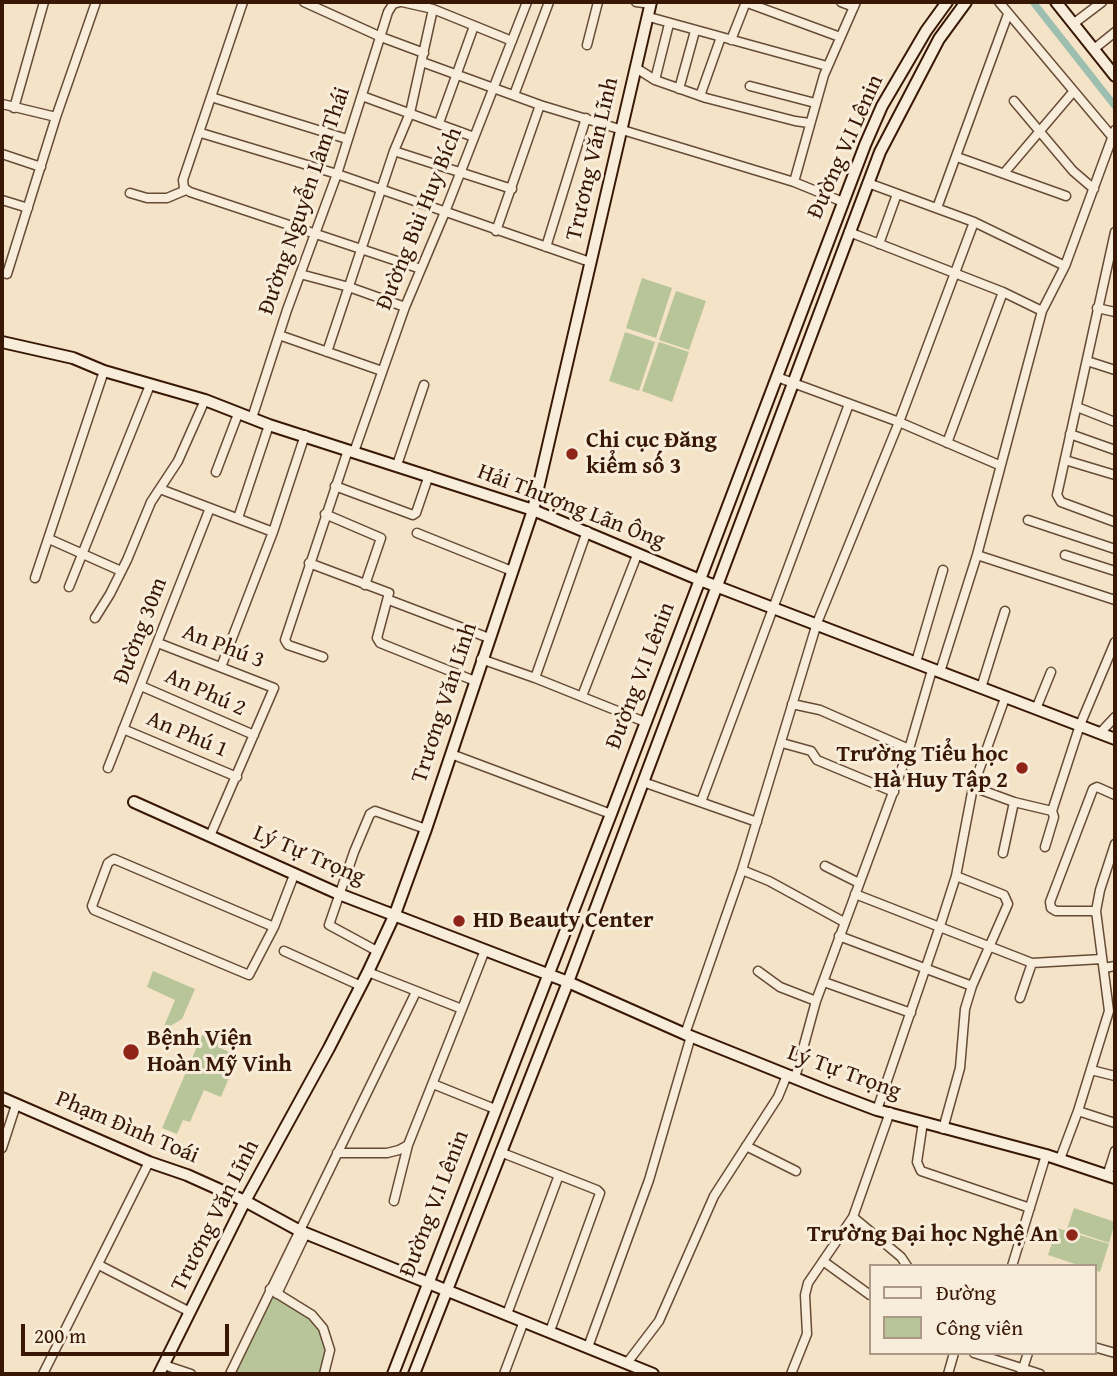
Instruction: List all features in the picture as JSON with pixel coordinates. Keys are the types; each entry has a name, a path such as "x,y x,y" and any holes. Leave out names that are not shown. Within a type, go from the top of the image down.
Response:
{"street":[{"path":"14,108 44,2"},
{"path":"7,274 56,117 96,2"},
{"path":"186,190 183,180 243,2"},
{"path":"304,2 457,74 540,105 794,182 843,202"},
{"name":"Đường Nguyễn Lâm Thái","path":"252,418 314,233 337,174 388,12 393,4 401,2 433,9 512,41"},
{"name":"Đường Bùi Huy Bích","path":"323,657 288,645 285,641 309,563 335,486 527,2"},
{"path":"514,95 549,2"},
{"path":"587,45 598,2"},
{"path":"636,2 651,3"},
{"path":"731,40 745,2 840,37"},
{"path":"794,182 827,66 855,4 841,2"},
{"name":"Đường V.I Lênin","path":"393,1374 611,814 843,202 882,106 926,31 947,2"},
{"name":"Đường V.I Lênin","path":"414,1374 568,982 880,152 939,39 966,2"},
{"path":"627,1363 659,1321 714,1196 791,1076 977,555 1042,311 1065,266 1114,135 1073,92 999,2"},
{"path":"1056,2 1115,76"},
{"path":"1073,24 1102,2"},
{"name":"Trương Văn Lĩnh","path":"162,1369 246,1201 330,1048 368,972 395,914 426,829 533,510 651,3"},
{"path":"327,352 394,151 410,113 433,9"},
{"path":"937,208 1008,14"},
{"path":"649,17 827,66"},
{"path":"655,80 669,24"},
{"path":"439,123 474,26"},
{"path":"679,89 695,31"},
{"path":"1094,50 1115,32"},
{"path":"700,96 721,37"},
{"path":"636,68 655,80 700,96 794,121 809,122"},
{"path":"750,86 815,103"},
{"path":"1005,173 1073,92"},
{"path":"362,96 474,137"},
{"path":"211,97 347,139"},
{"path":"1014,101 1073,172 1094,189"},
{"path":"2,104 56,117"},
{"path":"496,231 540,105"},
{"path":"546,247 586,118"},
{"path":"201,133 337,174 590,262"},
{"path":"394,151 512,189"},
{"path":"2,154 41,167"},
{"path":"957,157 1066,196"},
{"path":"868,183 974,222 1065,266"},
{"path":"130,193 147,198 167,198 186,190 421,269"},
{"path":"878,244 897,194"},
{"path":"2,200 28,208"},
{"path":"588,1346 649,1180 688,1035 782,743 817,624 899,422 974,222"},
{"path":"849,232 1003,292 1042,311"},
{"path":"1115,232 1057,495 1058,500 1115,522"},
{"path":"300,274 405,307"},
{"path":"814,278 830,284"},
{"path":"947,443 1003,292"},
{"path":"1097,308 1115,312"},
{"path":"279,335 382,371"},
{"name":"Hải Thượng Lãn Ông","path":"2,342 73,358 104,371 205,400 269,425 533,510 700,580 1115,739"},
{"path":"1087,361 1115,370"},
{"path":"35,578 104,371"},
{"path":"777,377 899,422 999,466"},
{"path":"69,587 150,385"},
{"path":"397,465 424,385"},
{"path":"95,618 110,594 139,534 151,502 178,461 205,400"},
{"path":"701,802 849,404"},
{"path":"1077,407 1115,422"},
{"path":"216,472 238,414"},
{"path":"238,518 269,425"},
{"path":"1070,434 1115,450"},
{"path":"221,667 273,532 305,435"},
{"path":"1065,460 1115,475"},
{"path":"335,486 413,515 429,475"},
{"path":"160,489 273,532"},
{"name":"Đường 30m","path":"108,768 210,508"},
{"path":"325,514 381,538 365,585"},
{"path":"1028,520 1115,549"},
{"path":"535,678 587,531"},
{"path":"417,533 512,571"},
{"path":"49,538 121,570"},
{"path":"582,696 638,555"},
{"path":"977,555 1115,600"},
{"path":"1065,555 1115,571"},
{"path":"309,563 387,591 390,595 377,638 379,642 475,681"},
{"path":"916,662 943,570"},
{"path":"389,600 489,638"},
{"path":"981,688 1005,611"},
{"path":"1045,847 1054,817 1052,811 1080,725 1112,658 1115,642"},
{"name":"An Phú 3","path":"158,643 274,688 254,735"},
{"path":"481,659 645,722"},
{"path":"1036,709 1051,672"},
{"name":"An Phú 2","path":"141,686 254,735"},
{"path":"877,1110 956,876 973,787 1005,698"},
{"path":"792,705 820,710 909,749"},
{"path":"1101,732 1115,716"},
{"name":"An Phú 1","path":"123,729 237,777"},
{"path":"210,836 254,735"},
{"path":"782,743 811,751 817,760 894,792"},
{"path":"451,754 611,814"},
{"path":"643,782 757,822"},
{"path":"973,787 1014,802 1052,811"},
{"path":"1096,911 1056,911 1051,908 1049,902 1093,789 1097,787 1115,795"},
{"name":"Lý Tự Trọng","path":"134,802 339,894 568,982 688,1035 877,1110 1046,1155 1111,1177"},
{"path":"1003,853 1014,802"},
{"path":"377,951 329,925 354,852 373,812 376,811 426,829"},
{"path":"1060,1160 1109,1011 1096,911 1115,844"},
{"path":"274,927 114,859 108,863 92,906 94,910 247,975 252,973 274,927 294,874"},
{"path":"825,866 859,883"},
{"path":"742,870 769,881 844,922"},
{"path":"943,1129 960,1068 964,1015 972,986 1008,906 1007,899 1002,894 956,876"},
{"path":"855,894 1032,963 1115,966"},
{"path":"839,936 972,986"},
{"path":"394,1201 408,1145 485,950"},
{"path":"284,951 360,986"},
{"path":"1020,998 1032,963"},
{"path":"758,971 780,987 816,1001"},
{"path":"368,972 462,1009"},
{"path":"824,982 911,1013"},
{"path":"230,1374 303,1232 337,1153 416,992"},
{"path":"1091,1070 1115,1076"},
{"path":"433,1084 495,1109"},
{"name":"Phạm Đình Toái","path":"2,1098 246,1201 303,1232 653,1374"},
{"path":"2,1148 16,1105"},
{"path":"1078,1111 1115,1123"},
{"path":"791,1374 807,1334 806,1290 811,1278 853,1217 890,1112"},
{"path":"923,1122 917,1162 921,1171 1030,1208"},
{"path":"337,1153 387,1153 408,1145"},
{"path":"746,1146 796,1171"},
{"path":"1111,1177 1115,1151"},
{"path":"500,1152 597,1190 600,1195 550,1331"},
{"path":"1013,1264 1046,1155"},
{"path":"43,1374 149,1162"},
{"path":"507,1314 559,1175"},
{"path":"853,1217 901,1256 906,1264"},
{"path":"823,1261 869,1294"},
{"path":"99,1265 190,1312"},
{"path":"274,1291 312,1315 323,1328 330,1350 324,1374"},
{"path":"504,1374 524,1321"},
{"path":"1096,1348 1115,1353"},
{"path":"948,1374 953,1355"},
{"path":"979,1355 1022,1371 1040,1374"},
{"path":"162,1369 191,1374"}],"green space":[{"path":"642,278 672,288 656,338 626,328"},
{"path":"676,291 706,301 689,350 659,340"},
{"path":"625,332 655,342 639,391 609,381"},
{"path":"659,342 689,352 672,402 642,391"},
{"path":"153,971 195,989 182,1019 162,1031 175,1000 147,987"},
{"path":"202,1035 220,1043 218,1047 238,1056 221,1097 204,1090 190,1122 183,1120 177,1134 162,1128"},
{"path":"1074,1208 1115,1222 1109,1243 1067,1229"},
{"path":"1057,1228 1109,1244 1100,1272 1096,1271 1096,1264 1075,1264 1048,1255"},
{"path":"270,1289 312,1315 328,1339 324,1374 231,1374"}],"waterway":[{"path":"1033,2 1115,106"}],"place":[{"name":"Chi cục Đăng kiểm số 3","path":"572,454"},
{"name":"Trường Tiểu học Hà Huy Tập 2","path":"1022,768"},
{"name":"HD Beauty Center","path":"459,921"},
{"name":"Bệnh Viện Hoàn Mỹ Vinh","path":"131,1052"},
{"name":"Trường Đại học Nghệ An","path":"1072,1235"}]}
